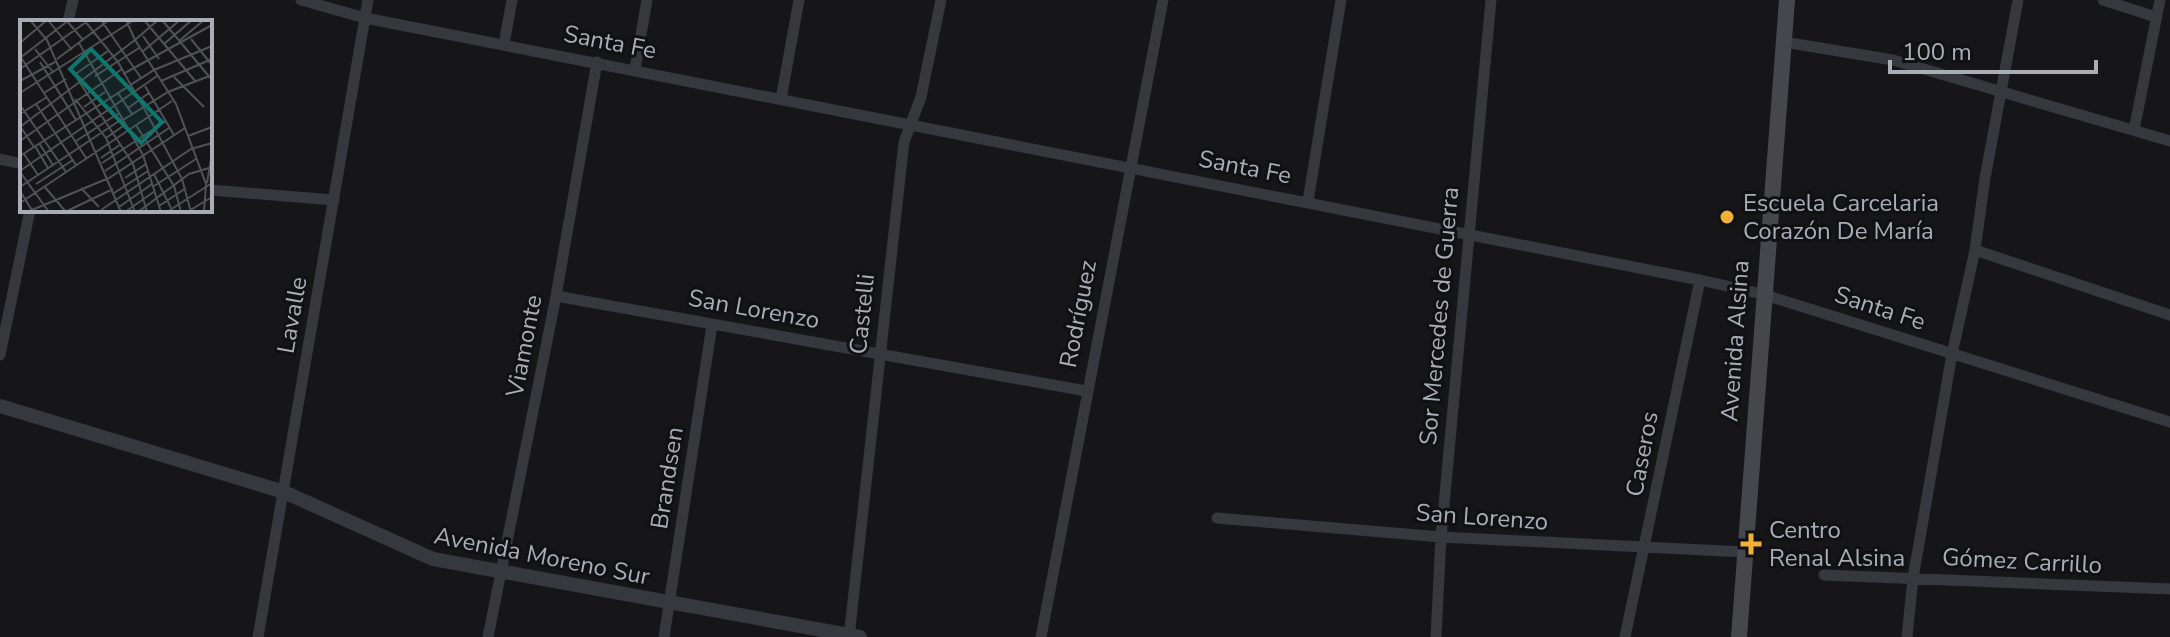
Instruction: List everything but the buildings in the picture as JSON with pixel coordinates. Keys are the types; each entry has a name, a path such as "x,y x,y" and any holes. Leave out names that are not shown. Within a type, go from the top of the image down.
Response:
{"main road":[{"name":"Avenida Alsina","path":"1739,637 1762,294 1787,0"}],"street":[{"path":"68,20 73,0"},
{"name":"Santa Fe","path":"301,0 365,18 1700,280 1762,294 2170,422"},
{"name":"Lavalle","path":"258,637 368,0"},
{"path":"504,44 512,0"},
{"path":"635,69 647,0"},
{"path":"781,99 799,0"},
{"name":"Castelli","path":"853,636 904,142 921,97 941,0"},
{"name":"Rodríguez","path":"1041,637 1128,167 1163,0"},
{"path":"1308,201 1341,0"},
{"name":"Sor Mercedes de Guerra","path":"1436,637 1441,537 1491,0"},
{"path":"1907,637 1913,578 1952,354 1975,250 2018,0"},
{"path":"2103,0 2156,17"},
{"path":"2134,130 2160,0"},
{"path":"1784,42 1893,60 2170,141"},
{"name":"Viamonte","path":"488,637 556,296 597,62"},
{"path":"0,159 20,164"},
{"path":"212,190 334,200"},
{"path":"0,355 30,212"},
{"path":"1975,250 2170,315"},
{"name":"Caseros","path":"1625,637 1646,549 1700,280"},
{"name":"San Lorenzo","path":"556,296 1086,391"},
{"name":"Brandsen","path":"664,637 712,325"},
{"name":"Avenida Moreno Sur","path":"0,406 284,492 417,553 501,573 853,636"},
{"name":"San Lorenzo","path":"1217,518 1441,537 1744,552"},
{"name":"Gómez Carrillo","path":"1824,575 2170,589"}],"place":[{"name":"Escuela Carcelaria Corazón De María","path":"1727,217"},
{"name":"Centro Renal Alsina","path":"1751,544"}]}
